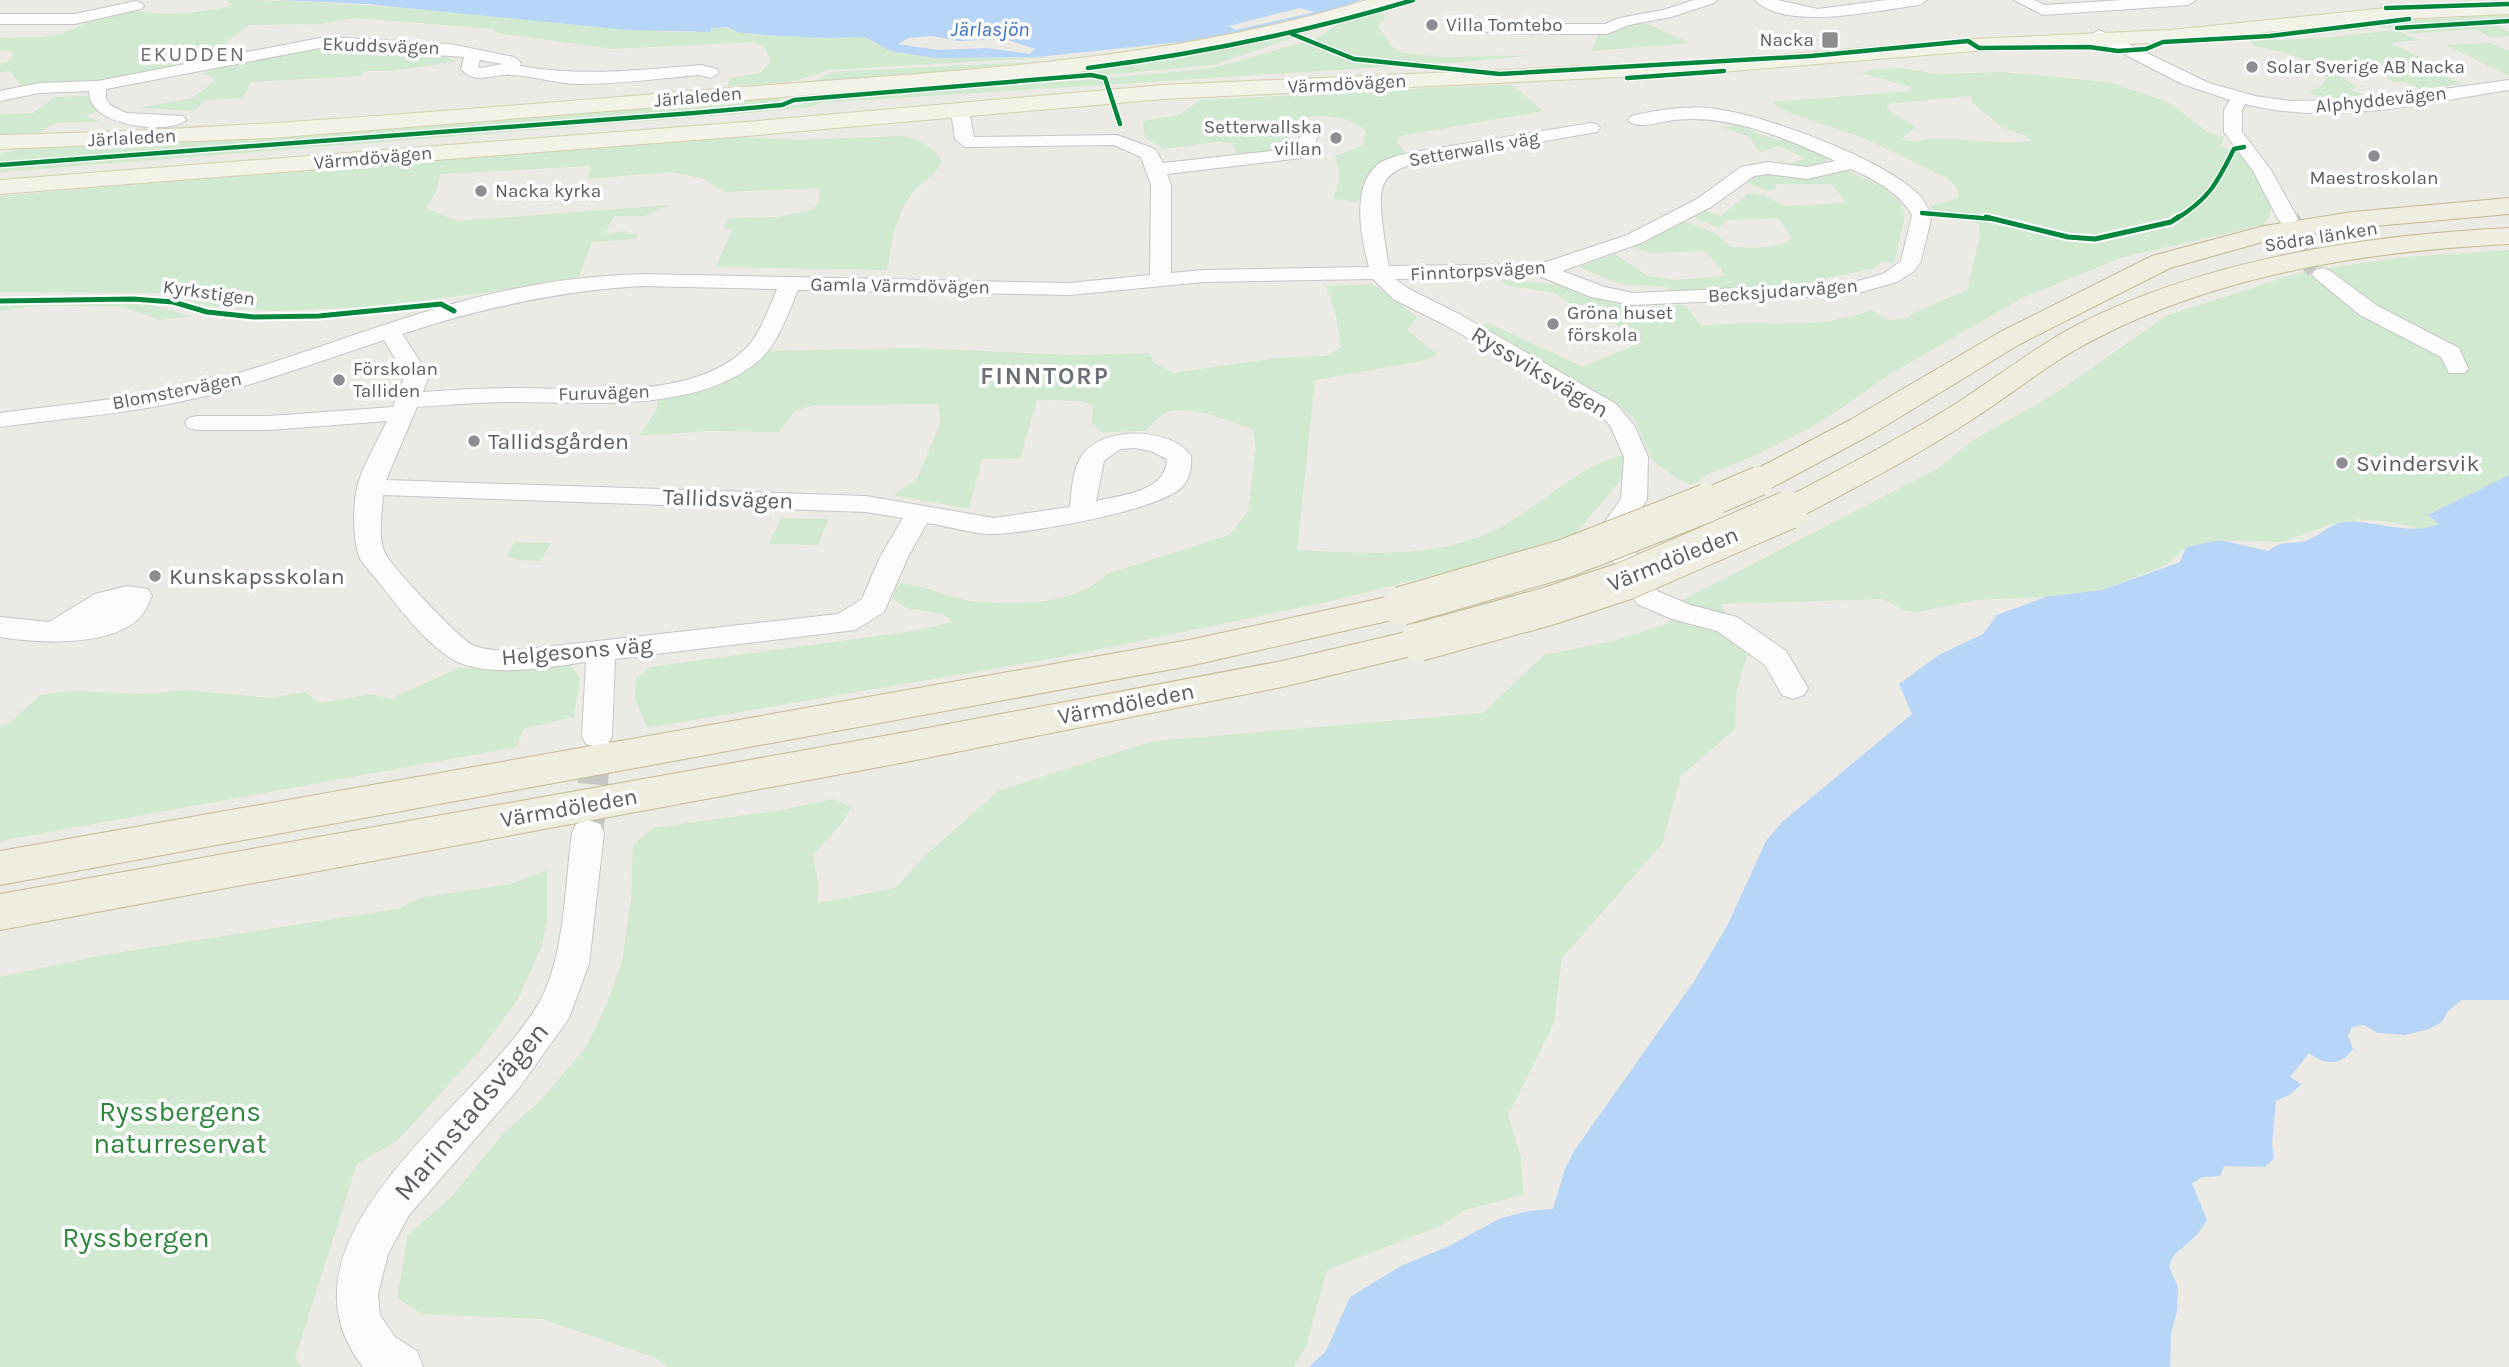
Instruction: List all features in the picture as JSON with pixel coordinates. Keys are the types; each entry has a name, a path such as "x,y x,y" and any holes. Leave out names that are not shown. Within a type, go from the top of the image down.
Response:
{"highway":[{"path":"2137,275 2161,262 2264,234 2413,213 2509,206"},
{"name":"Södra länken","path":"2137,275 2327,234 2411,224 2509,220"},
{"name":"Värmdöleden","path":"0,912 906,747 1282,674 1419,642 1550,605 1696,553 1788,510 1904,450 2047,356 2105,322 2252,271 2324,254 2509,236"},
{"name":"Värmdöleden","path":"0,868 1189,653 1401,606 1491,582 1643,530 1759,481 1861,427 2010,338 2092,294 2137,275"}],"main road":[{"name":"Järlaleden","path":"0,142 173,136 370,123 1075,65 1150,56 1245,38 1301,26 1388,0"},
{"name":"Värmdövägen","path":"0,187 746,129 815,129 1232,89 1656,70 1974,45 2228,32 2396,13 2509,8"}],"street":[{"path":"1459,25 1522,29 1607,29 1625,21 1666,14 1709,0"},
{"path":"1763,0 1804,13 1843,12 1919,0"},
{"path":"2022,0 2043,10 2188,0"},
{"path":"0,19 75,19 130,3"},
{"name":"Alphyddevägen","path":"2103,37 2192,82 2240,98 2295,106 2336,108 2503,86"},
{"name":"Ekuddsvägen","path":"0,96 39,88 98,86 324,42 450,49 474,54 469,69 473,72 490,73 508,69 565,79 701,70 711,73"},
{"path":"98,86 96,95 99,105 109,114 122,118 177,120"},
{"path":"2240,98 2233,110 2233,132 2262,170 2288,219"},
{"name":"Becksjudarvägen","path":"1541,270 1599,292 1633,299 1851,289 1879,282 1907,267 1911,261 1922,208 1903,190 1852,163 1792,136 1723,115 1683,113 1637,120"},
{"path":"952,115 964,139 971,143 1117,140 1143,150 1152,158 1161,185 1161,280"},
{"path":"1157,169 1294,154 1304,150 1312,126"},
{"name":"Setterwalls väg","path":"1381,275 1370,201 1375,181 1390,165 1414,158 1591,128"},
{"name":"Finntorpsvägen","path":"1161,280 1270,274 1381,275 1541,270 1634,239 1704,203 1748,171 1768,168 1807,173 1852,163"},
{"path":"2322,274 2368,310 2451,353 2457,368"},
{"name":"Ryssviksvägen","path":"1381,275 1401,294 1453,320 1608,409 1622,425 1636,457 1634,500 1617,523 1623,555 1647,597 1712,622 1727,624 1776,658 1793,688"},
{"name":"Gamla Värmdövägen","path":"390,332 475,305 591,282 641,280 1069,289 1161,280"},
{"name":"Furuvägen","path":"197,423 270,423 489,395 621,397 667,390 728,372 751,356 766,335 790,283"},
{"name":"Helgesons väg","path":"390,332 417,375 370,487 368,534 372,556 430,623 461,652 484,659 527,659 845,623 874,605 894,557 919,514"},
{"name":"Blomstervägen","path":"0,420 212,388 390,332"},
{"name":"Tallidsvägen","path":"370,487 866,503 995,526 1082,513"},
{"path":"0,628 23,632 54,632"},
{"path":"597,736 601,652"},
{"name":"Marinstadsvägen","path":"401,1367 382,1357 363,1332 357,1306 358,1278 371,1241 392,1204 509,1073 559,1002 569,973 588,833"}],"green space":[{"path":"226,0 394,7 674,32 711,31 717,27 768,35 865,37 872,42 976,58 1059,57 826,70 791,81 728,86 730,78 760,73 771,61 764,47 754,42 613,49 498,33 493,29 357,18 319,24 249,25 225,43 236,55 129,76 21,86 10,71 0,72 0,63 6,63 13,57 12,51 0,51 0,38 52,36 122,12 176,14 228,7 231,4"},
{"path":"1384,13 1384,20 1378,26 1391,46 1403,53 1444,57 1536,55 820,103 810,107 738,114 0,172 0,168 22,164 799,105 810,100 1213,68 1304,42 1323,35 1335,25"},
{"path":"2509,15 2509,20 2383,28 2369,26 2371,29 2267,38 2410,20"},
{"path":"1638,20 1690,43 1592,51 1598,35"},
{"path":"2509,22 2496,25 2509,32 2509,36 2490,37 2475,29 2410,34 2400,29"},
{"path":"2396,30 2419,40 2390,43 2437,65 2427,68 2463,84 2420,89 2405,82 2393,82 2371,67 2328,67 2358,88 2348,89 2372,98 2330,103 2309,92 2321,86 2326,79 2316,66 2296,56 2255,46 2250,41 2321,38"},
{"path":"1270,31 1068,62 817,82 823,76 834,72 1067,60"},
{"path":"1310,32 1213,65 888,91 875,89 1148,61"},
{"path":"2490,43 2509,51 2509,76 2446,45"},
{"path":"332,46 445,55 456,62 388,71 364,71 361,76 251,82 243,98 205,100 195,111 139,108 192,98 215,81 204,74 208,70 274,55"},
{"path":"1901,68 1937,74 2003,72 2107,82 2157,98 2173,105 2207,132 2224,137 2221,146 2250,159 2272,203 2269,217 2263,225 2123,257 2020,299 1887,376 1806,430 1707,475 1692,485 1676,478 1652,460 1634,419 1617,404 1475,326 1488,323 1583,367 1642,342 1584,304 1574,307 1555,293 1505,285 1501,280 1564,285 1611,300 1645,306 1685,305 1701,326 1809,323 1851,317 1871,310 1889,320 1908,318 1911,314 1967,290 1980,236 1979,224 1970,219 1934,215 1931,206 1958,198 1957,188 1947,178 1866,139 1782,110 1772,102 1910,91 1911,87 1861,73","holes":["1971,96 1972,102 2003,128 2027,136 2032,141 1901,139 1916,127 1888,110 1887,104"]},
{"path":"1511,84 1543,111 1400,136 1397,141 1406,154 1369,176 1358,202 1333,199 1340,176 1335,156 1362,146 1366,131 1344,119 1316,116 1299,119 1283,150 1237,155 1232,143 1217,142 1164,149 1145,138 1143,121 1179,115 1200,100"},
{"path":"87,96 99,111 85,115 100,122 59,123 38,135 0,134 0,114 33,113 55,97"},
{"path":"784,96 777,102 724,109 0,162 0,153 27,149 332,132"},
{"path":"1734,125 1752,127 1749,130 1779,141 1784,139 1829,160 1798,169 1786,165 1806,158 1778,146 1760,153 1749,137 1724,128"},
{"path":"901,136 925,144 942,162 905,203 894,231 887,270 716,267 732,230 723,228 729,218 776,217 812,210 819,201 819,188 725,192 702,178 670,172 588,179 591,166 440,174 436,192 426,208 457,221 668,205 645,216 614,216 605,234 626,231 625,234 639,233 634,239 592,242 579,277 491,292 370,307 274,311 209,306 157,293 0,292 0,196 735,137 798,140"},
{"path":"1844,169 1883,187 1899,201 1905,215 1894,264 1882,261 1875,268 1828,278 1825,285 1671,292 1667,287 1620,284 1578,267 1615,254 1648,276 1675,280 1724,276 1720,267 1705,251 1651,253 1632,247 1685,222 1715,233 1731,247 1779,245 1792,238 1778,218 1728,220 1718,228 1694,218 1705,211 1721,216 1749,193 1764,195 1784,206 1846,203 1832,184 1777,184 1775,190 1769,191 1746,182 1746,178 1752,174"},
{"path":"2509,250 2509,475 2428,516 2439,524 2424,530 2391,522 2355,519 2359,522 2332,524 2282,542 2220,540 2186,547 2166,565 2102,590 2045,597 1976,600 1918,612 1903,610 1883,599 1721,604 1747,656 1736,693 1735,729 1681,776 1662,844 1562,958 1554,1023 1508,1116 1521,1158 1523,1195 1465,1210 1440,1226 1327,1270 1306,1346 1294,1367 668,1367 656,1358 542,1319 422,1314 397,1298 408,1235 452,1196 502,1135 541,1100 586,1047 606,1006 622,962 631,898 633,845 653,828 782,810 833,799 851,807 842,823 813,855 818,903 895,888 927,854 998,791 1153,741 1483,713 1544,655 1612,641 1667,624 1679,602 1937,469 1973,440 2053,395 2166,316 2301,272 2405,257"},
{"path":"1371,284 1385,291 1417,317 1407,330 1438,355 1422,361 1315,380 1297,550 1404,552 1456,544 1482,536 1506,524 1578,475 1625,455 1624,476 1575,534 1470,566 1323,603 1067,656 647,728 635,698 636,678 650,667 914,631 952,622 943,614 907,608 892,599 898,583 972,601 1044,601 1079,592 1107,574 1229,535 1248,512 1256,448 1253,429 1216,416 1177,410 1164,414 1146,431 1101,432 1092,422 1093,406 1082,401 1037,400 1020,458 982,459 969,509 893,495 917,479 941,421 938,404 813,405 795,411 779,432 708,431 639,436 657,409 657,398 730,377 756,362 766,351 912,348 1073,355 1149,353 1154,363 1173,373 1275,358 1326,356 1341,348 1336,315 1326,286"},
{"path":"0,302 139,302 191,316 160,320 119,306 34,306 0,311"},
{"path":"781,518 829,519 818,545 769,544"},
{"path":"515,542 551,543 541,561 519,560 506,556"},
{"path":"570,663 580,679 574,717 524,729 517,747 0,841 0,725 10,723 40,695 71,691 144,694 185,690 269,698 305,692 320,703 371,694 390,699 459,668 500,670"},
{"name":"Ryssbergen","path":"547,870 547,921 541,948 518,999 481,1049 397,1141 357,1164 295,1358 302,1367 0,1367 0,977 103,955 397,909 423,897 511,884"}],"water":[{"name":"Järlasjön","path":"279,0 1361,0 1334,10 1191,41 1037,57 935,58 891,51 865,37 763,35 738,32 727,27 712,28 710,32 629,30 366,4"},
{"path":"2509,475 2509,1000 2462,1000 2448,1011 2442,1022 2429,1029 2405,1035 2378,1033 2364,1025 2352,1027 2348,1036 2353,1049 2338,1061 2327,1062 2309,1053 2290,1077 2301,1084 2291,1094 2276,1101 2272,1144 2274,1158 2265,1167 2224,1166 2220,1176 2203,1177 2192,1183 2207,1220 2197,1235 2173,1256 2169,1266 2178,1288 2177,1311 2171,1334 2170,1367 1309,1367 1326,1351 1350,1297 1401,1266 1449,1246 1501,1218 1529,1211 1553,1209 1565,1169 1574,1151 1695,980 1728,924 1766,841 1782,822 1912,714 1899,684 1939,655 1983,634 1997,615 2045,597 2102,590 2180,562 2186,547 2220,540 2268,551 2282,544 2304,541 2334,525 2349,522 2410,529 2429,527 2439,524 2428,515"}],"pier":[{"path":"1300,8 1315,12 1235,30 1229,26"},
{"path":"932,36 959,41 1005,39 1035,49 1030,54 986,48 938,50 898,44 909,38"}],"tunnel":[{"path":"2288,219 2311,261 2322,274"},
{"path":"589,829 597,736"}],"cycle path":[{"path":"1088,68 1171,57 1252,42 1413,0"},
{"path":"2386,8 2509,4"},
{"path":"1292,34 1354,59 1500,74 1811,56 1968,41 1979,48 2089,47 2118,51 2146,49 2163,42 2270,36 2409,19"},
{"path":"2397,28 2509,21"},
{"path":"1627,78 1724,71"},
{"path":"0,165 694,113 782,105 794,100 1091,75 1105,78 1120,124"},
{"path":"1922,213 1980,216 2068,237 2095,239 2116,235 2171,222 2200,204 2220,178 2234,149 2244,147"},
{"name":"Kyrkstigen","path":"0,301 133,299 173,302 207,312 254,317 319,316 441,304 454,311"}],"place":[{"name":"Villa Tomtebo","path":"1432,25"},
{"name":"Nacka","path":"1830,40"},
{"name":"Solar Sverige AB Nacka","path":"2252,67"},
{"name":"Setterwallska villan","path":"1336,138"},
{"name":"Maestroskolan","path":"2374,156"},
{"name":"Nacka kyrka","path":"481,191"},
{"name":"Gröna huset förskola","path":"1553,324"},
{"name":"Förskolan Talliden","path":"339,380"},
{"name":"Tallidsgården","path":"474,441"},
{"name":"Svindersvik","path":"2342,463"},
{"name":"Kunskapsskolan","path":"155,576"}],"district":[{"name":"EKUDDEN","path":"193,54"},
{"name":"FINNTORP","path":"1045,376"}],"park label":[{"name":"Ryssbergens naturreservat","path":"180,1127"}]}
